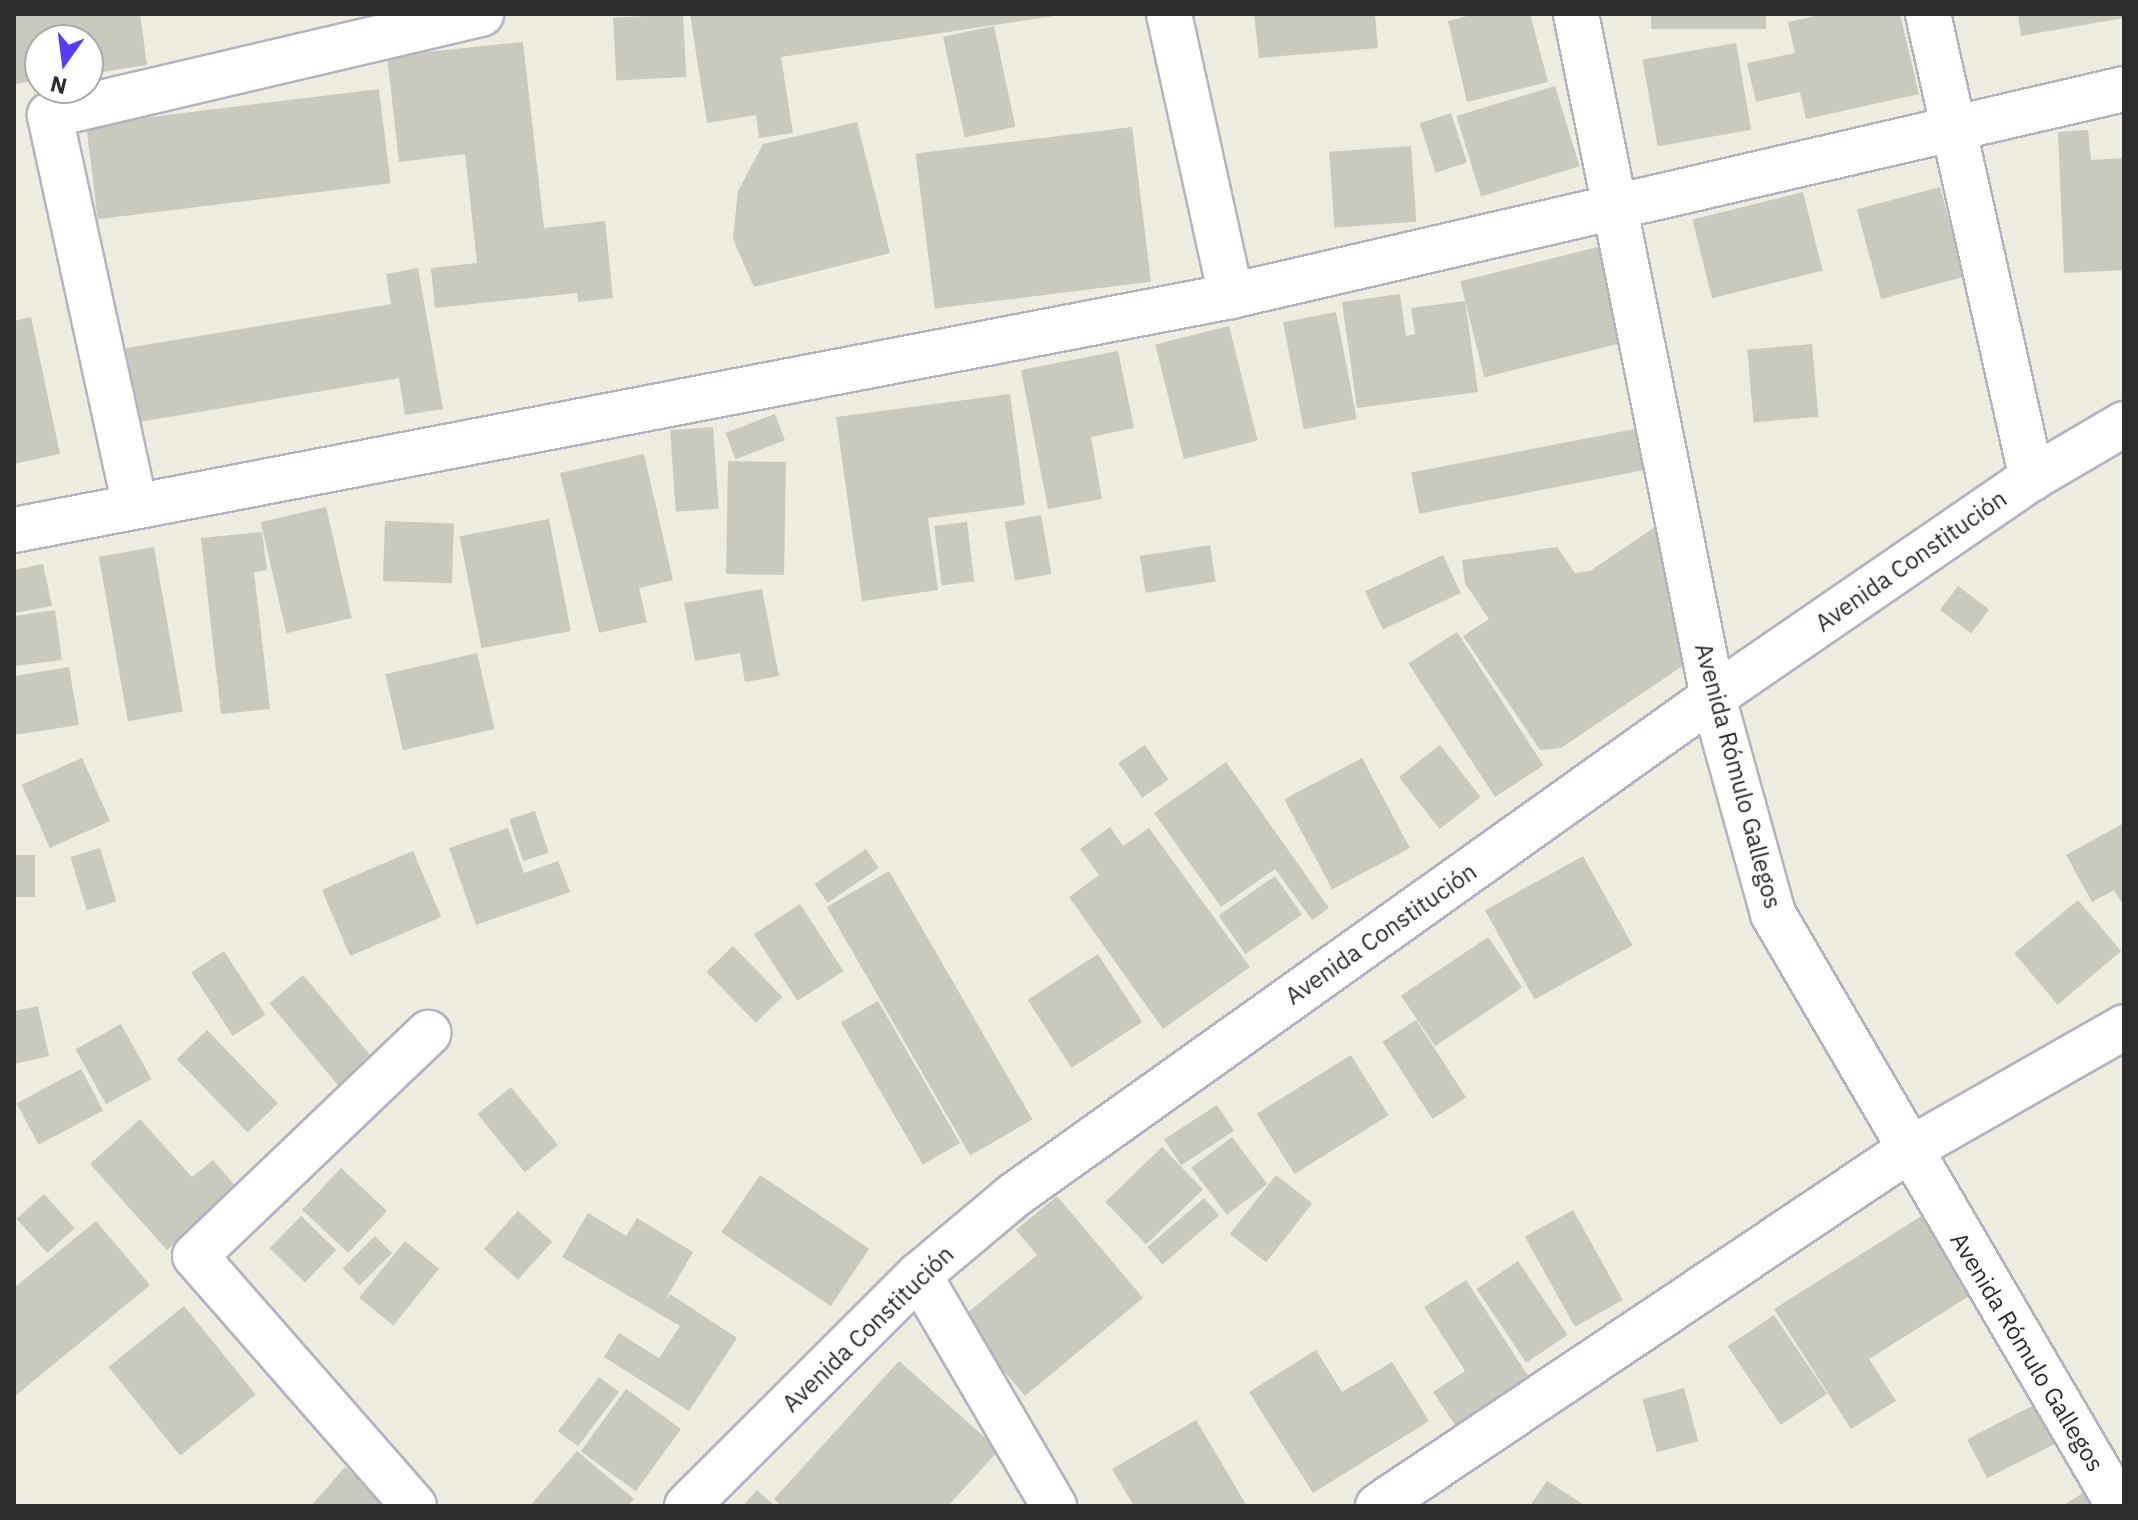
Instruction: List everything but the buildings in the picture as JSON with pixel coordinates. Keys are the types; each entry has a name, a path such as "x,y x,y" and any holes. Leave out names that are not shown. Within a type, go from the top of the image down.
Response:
{"street":[{"path":"135,506 50,115 481,14"},
{"path":"1169,14 1231,296"},
{"name":"Avenida Rómulo Gallegos","path":"1576,14 1713,697 1773,914 1907,1151 2119,1506"},
{"path":"1928,14 2032,478"},
{"path":"14,530 1231,296 1614,209 1951,125 2124,89"},
{"name":"Avenida Constitución","path":"687,1506 919,1275 1013,1196 1713,697 2032,478 2124,424"},
{"path":"1378,1506 1907,1151 2124,1027"},
{"path":"414,1506 195,1256 428,1033"},
{"path":"919,1275 1054,1506"}]}
